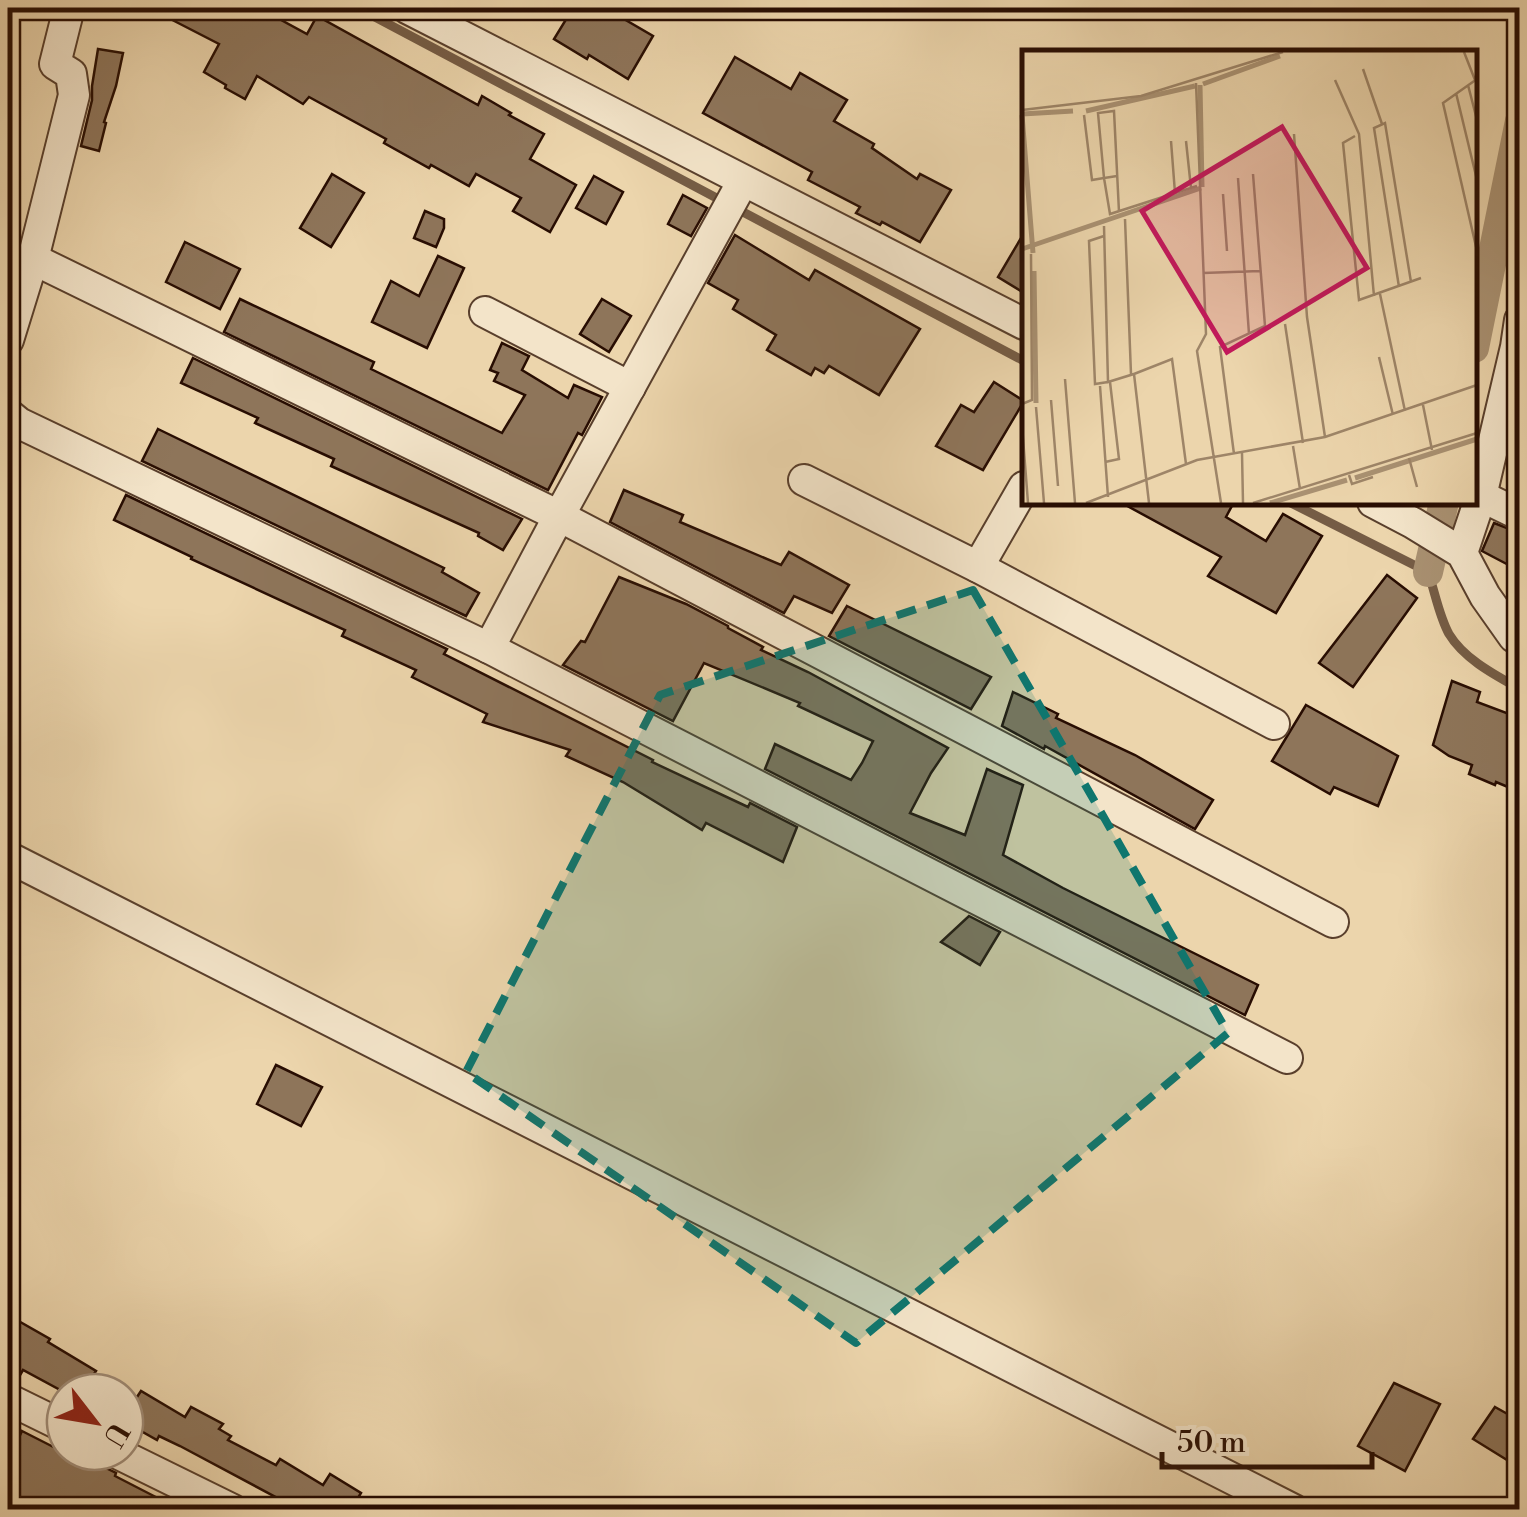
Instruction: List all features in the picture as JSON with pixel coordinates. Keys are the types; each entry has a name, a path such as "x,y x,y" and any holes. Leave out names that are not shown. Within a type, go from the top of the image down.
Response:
{"street":[{"path":"8,340 74,96 71,74 55,64 70,8"},
{"path":"407,8 734,197 1022,323"},
{"path":"489,648 734,197"},
{"path":"33,259 559,516 1333,922"},
{"path":"485,312 630,387"},
{"path":"1477,503 1518,339"},
{"path":"8,414 19,424 489,648 1287,1058"},
{"path":"804,480 1274,724"},
{"path":"978,567 1022,490"},
{"path":"1481,496 1520,514"},
{"path":"1379,505 1453,548 1514,637 1520,640"},
{"path":"1453,548 1476,505"},
{"path":"8,857 1294,1510"},
{"path":"8,1399 45,1418"},
{"path":"145,1467 232,1510"}],"highlighted area":[{"path":"973,590 1228,1033 856,1343 466,1072 660,695"}],"building":[{"path":"149,8 259,8 307,34 317,16 478,105 482,96 544,134 530,159 576,185 550,232 513,211 521,198 476,174 469,186 431,165 429,168 384,143 386,139 309,97 303,104 257,76 245,99 225,88 204,72 219,44"},
{"path":"573,8 605,8 653,36 628,79 554,39"},
{"path":"98,49 123,53 99,151 81,146"},
{"path":"735,57 791,89 800,73 847,100 834,121 874,144 872,148 917,179 920,174 951,190 920,242 856,213 860,207 808,180 812,172 703,113"},
{"path":"332,174 364,193 331,247 300,228"},
{"path":"594,176 623,192 606,224 576,208"},
{"path":"683,195 707,208 691,236 668,224"},
{"path":"425,211 444,219 436,247 414,238"},
{"path":"735,235 809,280 815,270 920,329 879,395 829,366 824,373 815,368 811,375 767,350 776,335 733,309 738,300 708,283"},
{"path":"1022,236 1022,292 998,277"},
{"path":"185,242 240,269 220,309 166,282"},
{"path":"438,256 464,268 427,348 372,322 391,281 419,296"},
{"path":"240,299 374,362 371,369 502,433 525,395 494,381 498,373 490,370 502,343 529,356 522,370 568,398 574,385 602,397 548,490 224,332"},
{"path":"602,299 631,316 609,352 580,334"},
{"path":"193,358 522,519 503,550 478,536 479,533 331,466 334,459 181,383"},
{"path":"994,382 1022,400 983,470 936,446 961,405 974,412"},
{"path":"158,429 444,568 442,572 479,593 466,616 142,461"},
{"path":"624,490 683,515 680,522 781,565 789,552 849,585 832,613 794,596 784,613 610,522"},
{"path":"126,495 447,649 444,654 652,762 797,827 783,862 706,823 702,830 623,782 566,756 570,750 483,722 487,714 412,677 416,670 342,636 345,630 114,520"},
{"path":"1126,505 1232,505 1226,517 1266,541 1283,514 1322,536 1276,613 1208,576 1221,557"},
{"path":"1494,523 1520,533 1520,571 1482,551"},
{"path":"1387,575 1417,598 1353,687 1319,663"},
{"path":"619,577 686,604 763,647 761,650 948,748 910,813 965,835 987,769 1023,785 1003,855 1258,985 1245,1015 765,769 775,744 851,780 862,763 873,741 798,706 800,703 704,663 673,721 563,665 581,641 585,642"},
{"path":"847,606 991,677 971,709 829,636"},
{"path":"1452,681 1480,692 1477,702 1520,718 1520,792 1469,774 1472,765 1433,745"},
{"path":"1013,692 1213,800 1195,829 1002,726"},
{"path":"1306,705 1398,756 1378,806 1334,787 1330,794 1272,761"},
{"path":"969,916 1000,932 980,965 941,942"},
{"path":"276,1065 322,1087 301,1126 257,1104"},
{"path":"8,1315 96,1371 45,1372 45,1382 23,1370 16,1382 8,1380"},
{"path":"1394,1383 1440,1404 1405,1471 1358,1446"},
{"path":"145,1393 185,1417 191,1407 223,1424 219,1429 231,1436 228,1440 276,1465 280,1459 323,1485 330,1474 361,1493 355,1503 365,1510 300,1510 180,1446 159,1436 157,1440 145,1433"},
{"path":"1495,1407 1520,1421 1520,1468 1473,1439"},
{"path":"22,1431 45,1443 45,1472 114,1472 181,1510 8,1510 8,1461"}],"waterway":[{"path":"358,8 1022,360"},
{"path":"1477,333 1520,121"},
{"path":"1295,505 1428,572 1442,620 1455,643 1481,666 1520,689"},
{"path":"1428,572 1443,505"}]}
